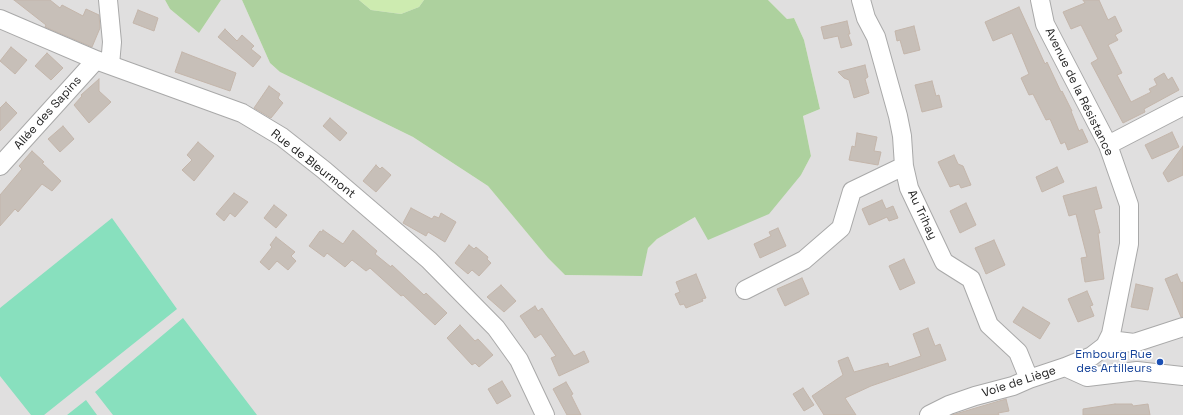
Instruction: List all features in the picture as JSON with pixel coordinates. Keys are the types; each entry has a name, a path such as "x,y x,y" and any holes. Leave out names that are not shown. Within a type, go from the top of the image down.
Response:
{"street":[{"path":"103,63 112,42 108,0"},
{"name":"Au Trihay","path":"861,0 866,18 876,37 898,116 902,136 904,166 909,188 944,262 971,279 989,325 1018,352 1028,379"},
{"name":"Avenue de la Résistance","path":"1040,0 1045,24 1108,145 1129,205 1129,244 1110,334 1105,346"},
{"name":"Rue de Bleurmont","path":"0,19 103,63 242,113 282,137 324,170 429,260 496,328 519,360 545,415"},
{"name":"Allée des Sapins","path":"0,166 103,63"},
{"path":"1108,145 1183,106"},
{"path":"744,290 804,260 840,228 852,191 904,166"},
{"path":"1065,368 1092,356 1105,346 1118,341 1134,343 1183,327"},
{"name":"Voie de Liège","path":"929,415 949,405 1013,386 1028,379 1065,368 1087,377 1137,372 1183,376"}],"shaded area":[{"path":"0,0 165,0 170,9 199,33 221,0 242,0 270,63 280,72 413,137 488,186 548,258 565,275 641,276 648,248 657,239 695,217 801,175 811,156 803,116 820,109 804,40 794,18 787,19 768,0 1183,0 1183,415 0,415"}],"green space":[{"path":"165,0 221,0 199,33 170,9"},
{"path":"242,0 359,0 371,10 401,14 419,7 424,0 768,0 787,19 794,18 804,40 820,109 803,116 811,156 801,175 769,214 708,240 695,217 657,239 648,248 642,276 565,275 548,258 488,186 413,137 280,72 270,63"},
{"path":"359,0 424,0 419,7 401,14 371,10"},
{"path":"112,218 177,309 44,415 31,415 0,376 0,308"},
{"path":"183,318 257,415 113,415 95,392"},
{"path":"86,400 97,415 67,415"}],"building":[{"path":"14,0 50,0 60,8 62,5 83,16 86,9 99,15 100,28 92,47 45,27 46,25"},
{"path":"1083,0 1099,0 1108,20 1115,16 1122,31 1115,35 1118,40 1108,45 1122,73 1117,75 1131,102 1151,92 1149,89 1157,85 1154,79 1164,73 1168,80 1172,77 1179,90 1144,109 1145,112 1123,123 1091,63 1098,59 1081,25 1071,29 1063,12 1085,3"},
{"path":"1019,7 1045,64 1047,62 1072,111 1079,131 1082,129 1088,142 1068,150 1065,142 1061,144 1050,119 1046,120 1033,94 1029,95 1021,78 1029,74 1012,33 993,41 985,22"},
{"path":"138,10 158,18 154,31 133,23"},
{"path":"847,21 850,34 848,34 852,45 841,48 838,36 824,39 821,27"},
{"path":"914,26 920,50 904,54 900,40 897,41 895,31"},
{"path":"225,29 237,41 242,35 254,46 251,49 261,57 253,67 218,37"},
{"path":"11,47 27,60 15,74 0,61"},
{"path":"182,52 236,73 230,91 175,72"},
{"path":"47,53 63,68 51,80 35,66"},
{"path":"865,65 868,77 865,79 869,93 854,98 849,80 844,78 838,72"},
{"path":"99,79 99,91 111,102 89,123 74,105 82,96 81,95"},
{"path":"932,81 936,96 939,95 942,107 922,112 915,85"},
{"path":"269,86 280,94 278,98 283,103 271,118 254,108"},
{"path":"6,102 17,113 0,131 0,108"},
{"path":"330,118 347,133 340,141 323,126"},
{"path":"63,126 74,139 60,152 48,139"},
{"path":"1172,132 1179,147 1152,159 1145,145"},
{"path":"857,133 877,137 874,151 881,152 878,165 849,160 852,146 855,147"},
{"path":"198,142 214,156 194,181 182,170 192,160 187,155"},
{"path":"1183,146 1183,175 1168,182 1163,173"},
{"path":"32,151 61,181 52,191 42,184 18,212 15,209 0,226 0,195 22,169 19,166"},
{"path":"954,155 958,164 963,166 971,185 961,188 959,184 950,187 938,162"},
{"path":"376,165 380,169 382,167 391,175 376,192 363,181"},
{"path":"1057,167 1064,182 1042,192 1036,177"},
{"path":"1096,187 1102,208 1094,210 1100,233 1098,233 1104,279 1085,282 1081,258 1087,257 1076,214 1069,216 1063,196"},
{"path":"234,193 248,202 235,217 230,213 224,221 216,214"},
{"path":"882,200 886,209 893,206 898,218 889,221 887,217 869,225 862,209"},
{"path":"966,203 976,225 960,233 950,211"},
{"path":"274,205 287,215 276,228 264,218"},
{"path":"411,208 432,219 434,216 439,218 441,213 456,222 445,242 428,232 426,236 403,223"},
{"path":"778,228 786,246 760,258 754,244 771,236 769,232"},
{"path":"323,230 343,244 353,230 377,251 375,254 391,267 392,265 424,295 426,293 447,313 435,325 403,295 401,296 370,268 366,271 352,260 345,267 327,253 324,257 309,246 320,231 322,232"},
{"path":"276,237 295,252 291,256 296,261 288,270 277,261 269,270 260,262 272,247 270,245"},
{"path":"994,240 1005,265 986,274 975,248"},
{"path":"469,245 474,249 476,247 488,257 487,259 491,263 479,276 472,270 468,274 455,263"},
{"path":"904,259 915,283 900,290 889,266"},
{"path":"696,274 706,298 702,299 703,301 686,308 684,304 680,305 675,294 680,292 676,282"},
{"path":"1177,274 1181,283 1183,282 1183,317 1181,317 1165,279"},
{"path":"802,278 809,294 785,306 777,289"},
{"path":"1136,284 1153,288 1148,310 1131,307"},
{"path":"501,285 516,301 504,312 487,297"},
{"path":"1087,291 1093,305 1090,306 1094,316 1078,322 1068,299"},
{"path":"535,306 538,311 542,308 574,356 584,351 589,362 559,376 551,358 556,356 541,334 535,338 520,316"},
{"path":"1023,307 1050,323 1040,339 1013,322"},
{"path":"460,325 475,341 478,339 493,355 479,367 475,363 472,365 447,338"},
{"path":"928,328 935,346 940,344 946,360 871,386 845,398 856,415 824,415 812,396 843,375 838,361 848,357 854,372 888,363 889,367 921,356 913,334"},
{"path":"502,381 511,396 497,404 488,389"},
{"path":"566,382 573,394 571,395 581,415 567,415 553,389"},
{"path":"803,388 814,405 804,411 793,394"},
{"path":"1006,399 1009,411 998,413 999,415 952,415"},
{"path":"1115,404 1132,404 1133,406 1148,404 1150,415 1083,415 1083,409"}],"place":[{"name":"Embourg Rue des Artilleurs","path":"1160,362"}]}
